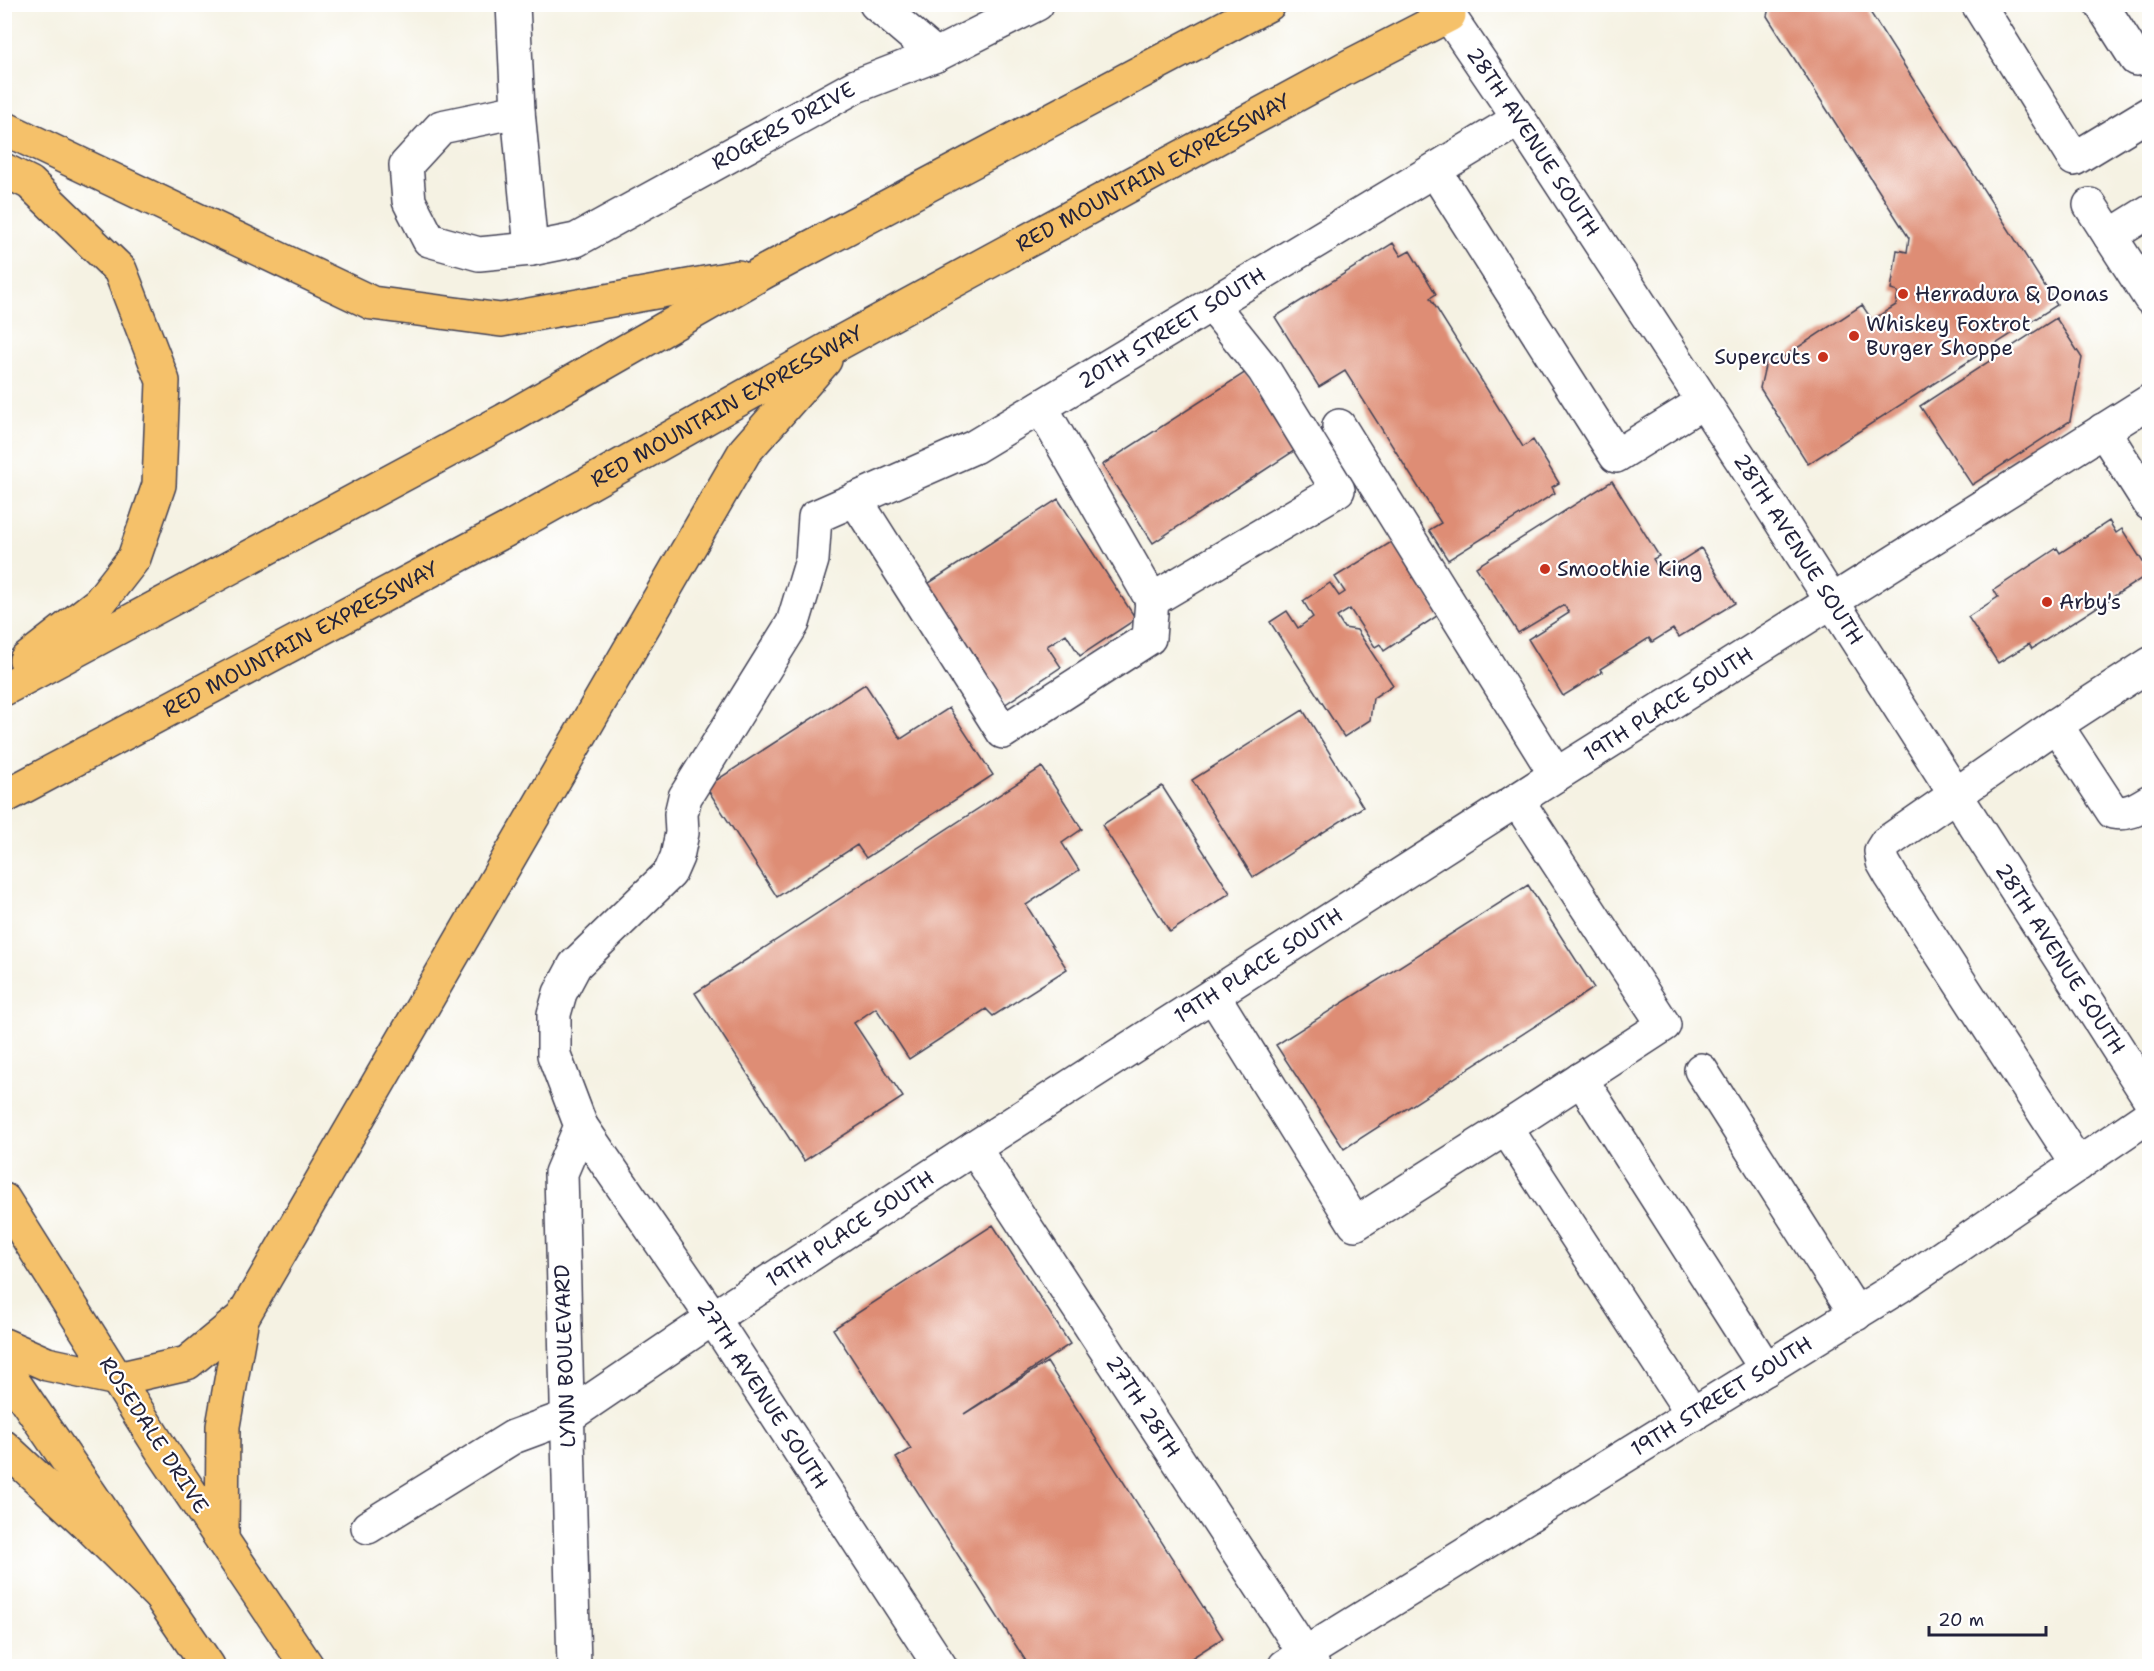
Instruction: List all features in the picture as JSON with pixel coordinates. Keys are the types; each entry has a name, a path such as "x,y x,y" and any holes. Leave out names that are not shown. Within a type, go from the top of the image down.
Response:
{"main road":[{"path":"4,689 505,420 764,272 1269,4"},
{"name":"RED MOUNTAIN EXPRESSWAY","path":"4,797 508,529 841,342 1452,8"},
{"path":"4,128 372,303 501,320 515,319 764,272"},
{"path":"4,170 30,183 120,270 163,381 159,485 134,558 99,603 4,676"},
{"path":"222,1539 223,1426 242,1318 744,451 841,342"},
{"name":"ROSEDALE DRIVE","path":"4,1200 163,1452 307,1666"},
{"path":"4,1346 47,1364 117,1379 187,1363 242,1318"},
{"path":"4,1368 208,1666"},
{"path":"4,1447 161,1597"}],"street":[{"path":"513,4 518,111 531,249"},
{"path":"876,4 936,55"},
{"name":"ROGERS DRIVE","path":"518,111 441,127 406,165 409,201 429,240 479,254 531,249 576,240 856,86 936,55 1037,4"},
{"path":"1978,4 2074,159 2150,113"},
{"path":"2102,4 2136,59"},
{"name":"28TH AVENUE SOUTH","path":"1452,8 1519,119 1833,600 2150,1099"},
{"name":"20TH STREET SOUTH","path":"581,1126 555,1055 555,1014 560,993 575,965 670,873 677,856 682,833 681,814 685,797 793,623 812,560 815,517 974,447 1519,119"},
{"path":"1435,171 1616,456 1703,402"},
{"path":"2090,205 2150,297"},
{"path":"2110,236 2150,211"},
{"path":"1152,600 1338,490 1264,370 1212,305"},
{"name":"19TH PLACE SOUTH","path":"368,1527 513,1437 567,1418 713,1318 974,1148 1556,775 2150,401"},
{"path":"855,499 1002,732 1149,638 1152,600 1041,407"},
{"path":"1339,426 1556,775"},
{"path":"2103,430 2150,504"},
{"path":"2078,1165 1944,960 1883,862 1881,851 1886,843 1956,794 2150,664"},
{"path":"2056,725 2113,812 2122,814 2135,810 2150,801"},
{"path":"1213,995 1354,1224 1506,1128 1664,1025 1517,800"},
{"path":"1701,1070 1856,1314"},
{"path":"1581,1079 1766,1369"},
{"name":"19TH STREET SOUTH","path":"1301,1662 1900,1286 2150,1115"},
{"name":"27TH AVENUE SOUTH","path":"581,1126 713,1318 940,1666"},
{"name":"LYNN BOULEVARD","path":"574,1666 561,1173 581,1126"},
{"path":"1506,1128 1693,1414"},
{"name":"27TH 28TH","path":"974,1148 1301,1662"}],"building":[{"path":"1770,4 1865,4 2057,305 1808,464 1760,388 1767,357 1779,360 1862,305 1872,320 1896,305 1898,292 1891,290 1897,250 1907,252 1909,238 1767,16"},
{"path":"1393,243 1401,256 1410,251 1436,294 1430,298 1523,447 1533,440 1559,483 1552,487 1555,493 1448,560 1429,530 1441,523 1345,371 1319,387 1275,317"},
{"path":"2056,318 2082,358 2070,421 1972,485 1920,406"},
{"path":"1246,372 1297,449 1153,543 1102,465"},
{"path":"1612,481 1659,556 1653,559 1662,573 1701,548 1735,603 1679,637 1673,629 1652,642 1649,638 1600,669 1602,672 1563,696 1528,639 1569,613 1564,605 1518,633 1476,567"},
{"path":"1058,499 1136,619 1080,656 1066,634 1047,646 1061,667 1004,705 926,585"},
{"path":"2109,521 2116,533 2122,529 2150,573 2032,649 2029,644 1998,663 1968,617 1998,597 1994,590 2057,548 2060,553"},
{"path":"1393,541 1440,614 1384,651 1380,644 1375,647 1350,609 1337,617 1344,628 1357,630 1393,685 1373,698 1370,720 1344,737 1270,622 1287,611 1298,628 1313,617 1303,601 1330,583 1339,596 1345,592 1335,577"},
{"path":"865,684 901,739 949,708 993,775 866,858 857,845 777,897 706,787"},
{"path":"1303,710 1363,807 1253,877 1192,780"},
{"path":"1042,767 1082,829 1062,843 1079,870 1026,905 1067,969 993,1016 986,1009 909,1059 876,1008 854,1023 903,1097 804,1161 695,993"},
{"path":"1162,786 1230,893 1170,932 1102,825"},
{"path":"1528,885 1594,988 1344,1149 1276,1045"},
{"path":"993,1225 1070,1344 964,1414 1047,1362 1223,1638 1179,1666 1029,1666 896,1458 911,1449 833,1329"}],"place":[{"name":"Herradura & Donas","path":"1903,294"},
{"name":"Whiskey Foxtrot Burger Shoppe","path":"1854,336"},
{"name":"Supercuts","path":"1823,357"},
{"name":"Smoothie King","path":"1545,569"},
{"name":"Arby's","path":"2047,602"}]}
